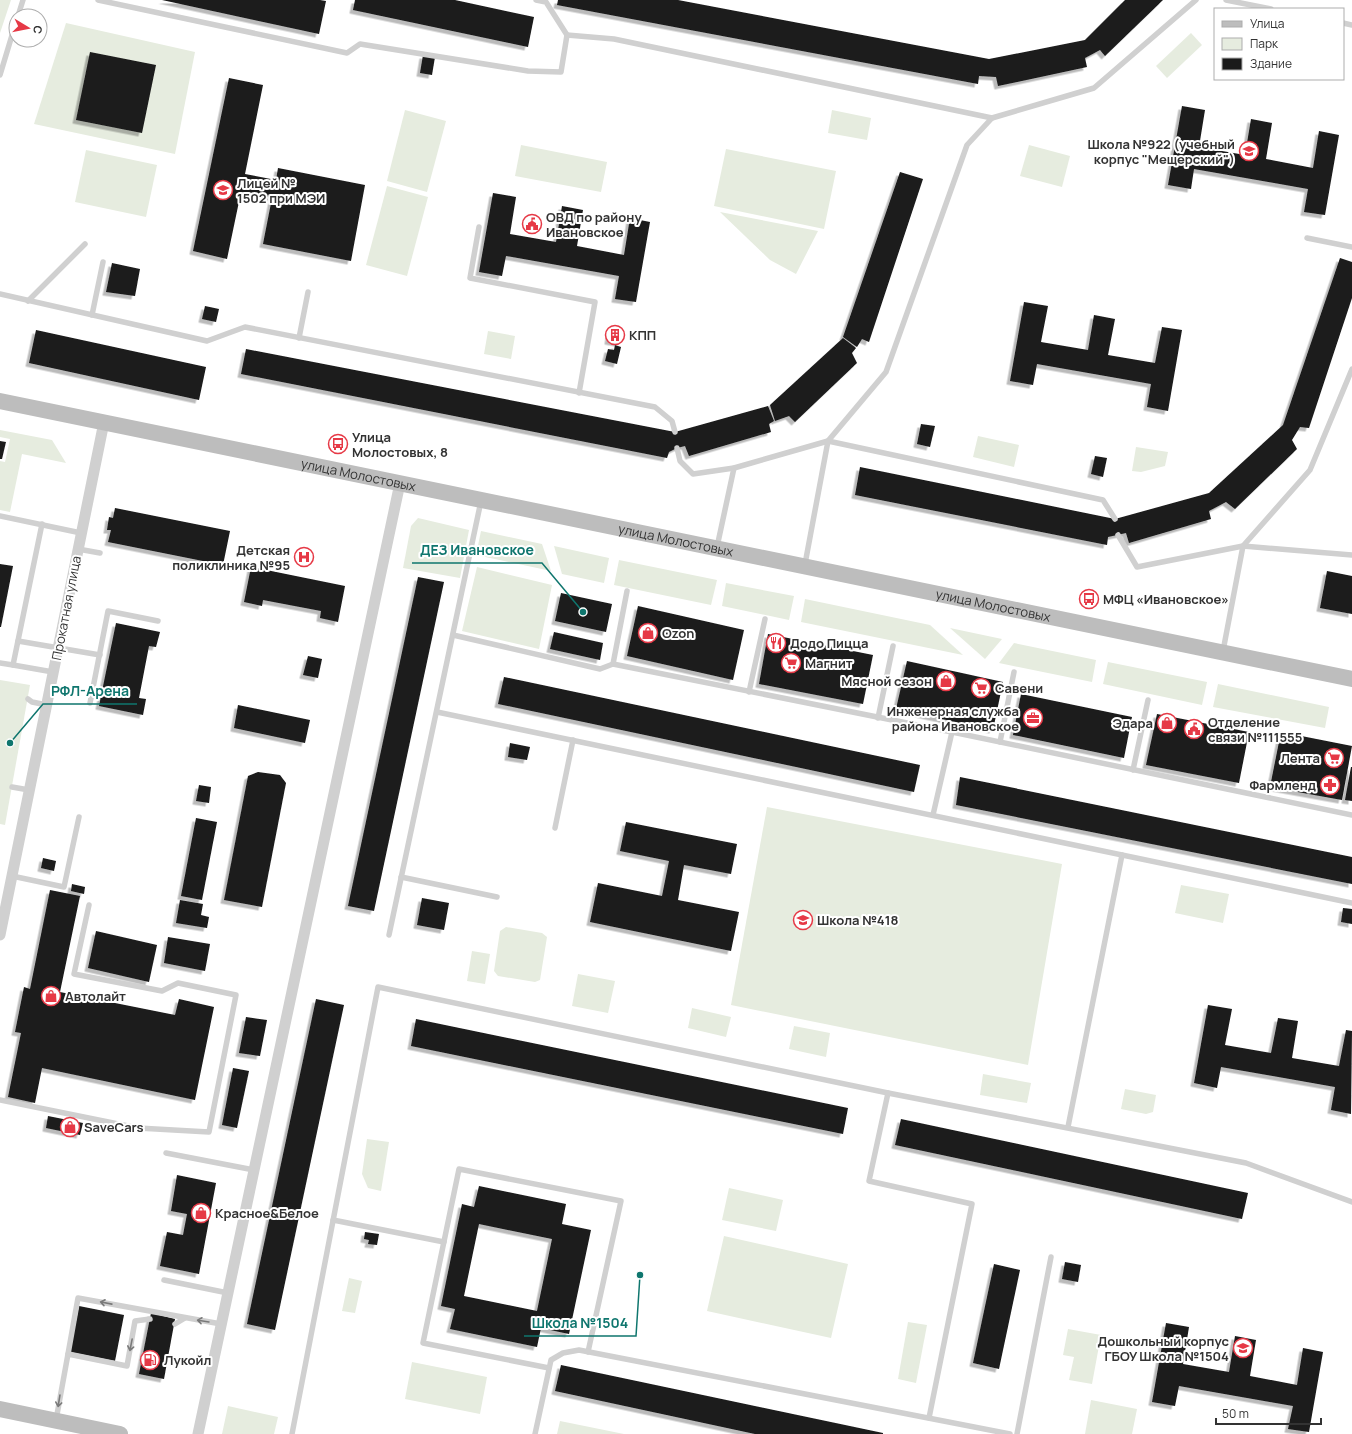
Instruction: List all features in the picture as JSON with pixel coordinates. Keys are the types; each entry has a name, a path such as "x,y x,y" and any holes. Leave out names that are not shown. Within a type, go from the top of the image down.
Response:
{"street":[{"name":"улица Молостовых","path":"0,400 1352,679"},
{"name":"Прокатная улица","path":"1,928 104,422"},
{"path":"198,1434 400,483"},
{"path":"0,1409 120,1434"}],"lane":[{"path":"98,0 346,53 360,44 528,71 561,72 567,34 546,2 536,0"},
{"path":"567,34 614,39 992,118 1094,88 1196,0"},
{"path":"1226,0 1266,8"},
{"path":"0,75 8,48"},
{"path":"804,566 828,441 886,372 967,145 992,118"},
{"path":"480,227 470,278 595,302 579,393"},
{"path":"1307,238 1352,247"},
{"path":"28,301 85,244"},
{"path":"92,315 103,262"},
{"path":"299,338 308,292"},
{"path":"0,294 207,341 245,327 655,407 672,421 675,432"},
{"path":"1223,652 1243,546 1310,470 1352,369"},
{"path":"677,448 680,461 693,474 734,468 828,441 1103,500 1115,519"},
{"path":"717,548 734,468"},
{"path":"389,935 482,500"},
{"path":"0,516 82,533"},
{"path":"13,665 42,524"},
{"path":"1118,535 1137,567 1243,546 1352,555"},
{"path":"78,549 100,553"},
{"path":"612,664 627,591"},
{"path":"90,703 108,611 158,621"},
{"path":"749,692 765,619"},
{"path":"453,635 600,669 612,664 952,732 1352,815"},
{"path":"18,641 100,655"},
{"path":"878,718 892,646"},
{"path":"0,663 53,672"},
{"path":"1000,742 1014,672"},
{"path":"28,699 32,702 47,704"},
{"path":"1133,770 1148,700"},
{"path":"437,712 1352,903"},
{"path":"933,815 952,732"},
{"path":"555,828 573,740"},
{"path":"12,787 29,790"},
{"path":"12,876 64,887 79,817"},
{"path":"1068,1127 1122,855"},
{"path":"401,877 497,896"},
{"path":"0,1100 138,1128 209,1132 236,995 178,983 162,991 74,974 89,905"},
{"path":"292,1434 378,987 888,1093 1246,1163 1352,1202"},
{"path":"888,1093 869,1181 972,1204 929,1418"},
{"path":"166,1153 254,1170"},
{"path":"549,1368 423,1343 459,1169 621,1201 588,1352"},
{"path":"333,1220 444,1242"},
{"path":"1017,1434 1051,1257"},
{"path":"164,1280 228,1292"},
{"path":"55,1421 78,1298 221,1324"},
{"path":"175,1324 186,1318"},
{"path":"68,1354 127,1366 135,1320 150,1319"},
{"path":"535,1434 551,1360 563,1353 579,1350 1010,1434"}],"green space":[{"path":"0,0 11,0 8,8 0,33"},
{"path":"66,23 195,52 175,154 34,124"},
{"path":"1191,33 1202,45 1167,78 1156,66"},
{"path":"405,110 446,121 427,192 387,181"},
{"path":"832,110 871,118 867,140 828,133"},
{"path":"521,145 607,162 601,192 515,176"},
{"path":"1029,145 1070,156 1062,187 1020,176"},
{"path":"726,149 836,171 824,229 714,206"},
{"path":"86,150 157,165 146,217 75,202"},
{"path":"387,186 428,197 407,276 366,265"},
{"path":"720,212 818,231 796,274 770,260"},
{"path":"488,331 515,336 511,359 484,354"},
{"path":"0,430 52,440 66,463 22,454 10,512 0,510 0,461 5,462 10,439 0,437"},
{"path":"978,436 1019,445 1014,467 973,457"},
{"path":"1136,447 1168,452 1165,466 1141,472 1132,471"},
{"path":"418,518 469,530 460,578 403,568 411,526"},
{"path":"481,531 542,544 551,571 476,555"},
{"path":"554,546 609,558 604,583 562,574"},
{"path":"619,560 717,580 711,605 614,585"},
{"path":"477,567 552,585 539,649 462,631"},
{"path":"726,583 794,596 789,620 722,606"},
{"path":"805,599 930,625 963,655 801,622"},
{"path":"950,628 1002,639 985,659"},
{"path":"1014,643 1096,660 1092,682 999,663"},
{"path":"1108,662 1207,682 1202,705 1103,684"},
{"path":"0,680 30,685 5,825 0,824"},
{"path":"1218,684 1329,707 1325,728 1213,707"},
{"name":"Школа №418","path":"767,807 1062,864 1028,1065 731,1005"},
{"path":"1181,885 1229,894 1223,923 1175,913"},
{"path":"506,927 542,933 547,937 540,980 535,982 498,976 494,971 500,931"},
{"path":"472,951 490,954 485,984 467,981"},
{"path":"578,974 615,981 608,1013 572,1006"},
{"path":"692,1008 731,1017 726,1037 688,1028"},
{"path":"794,1026 830,1033 826,1057 789,1049"},
{"path":"983,1074 1031,1083 1027,1103 980,1095"},
{"path":"1125,1089 1156,1095 1153,1112 1146,1114 1121,1109"},
{"path":"367,1139 389,1142 381,1191 368,1188 362,1174"},
{"path":"729,1188 783,1200 776,1231 722,1220"},
{"path":"724,1236 848,1264 831,1338 707,1311"},
{"path":"349,1278 362,1281 355,1313 342,1311"},
{"path":"908,1322 927,1325 916,1383 898,1379"},
{"path":"1068,1329 1101,1335 1092,1384 1069,1380 1074,1357 1063,1355"},
{"path":"412,1362 487,1377 480,1414 405,1399"},
{"path":"1091,1400 1137,1409 1132,1434 1085,1434"},
{"path":"228,1406 278,1417 274,1434 222,1434"},
{"path":"560,1421 624,1434 557,1434"}],"building":[{"path":"162,0 320,0 326,1 319,34"},
{"path":"355,0 455,0 534,17 528,47 353,10"},
{"path":"558,0 678,0 989,59 1085,40 1125,0 1163,0 1105,56 1100,50 1085,58 1087,67 998,86 996,77 979,76 978,84 557,5"},
{"path":"90,52 156,65 142,133 76,120"},
{"path":"423,55 435,57 432,75 420,73"},
{"path":"229,78 263,85 245,174 276,180 278,168 365,185 351,261 263,244 272,198 241,192 227,259 193,251"},
{"path":"1182,106 1205,110 1199,147 1245,155 1251,119 1272,123 1266,159 1313,168 1319,131 1339,135 1325,215 1304,212 1308,189 1194,169 1191,189 1168,185"},
{"path":"900,172 923,179 869,342 862,339 857,347 843,337"},
{"path":"493,193 516,197 510,234 556,242 562,206 583,210 577,246 624,255 630,218 650,222 636,302 615,299 619,276 506,256 502,276 479,272"},
{"path":"1340,258 1352,262 1352,298 1309,428 1300,427 1292,440 1297,449 1235,509 1226,502 1209,511 1211,519 1129,543 1126,533 1108,537 1107,545 855,495 860,467 1115,519 1209,493 1283,425"},
{"path":"112,263 140,269 135,296 106,292"},
{"path":"1024,302 1048,306 1041,342 1088,350 1094,315 1115,319 1108,355 1155,363 1162,327 1182,330 1168,411 1147,407 1151,384 1037,364 1033,385 1010,381"},
{"path":"205,306 219,309 216,322 202,319"},
{"name":"КПП","path":"610,328 621,330 619,343 608,341"},
{"path":"36,330 206,367 199,400 29,363"},
{"path":"843,338 856,348 852,353 857,363 795,422 789,416 775,421 770,405"},
{"path":"615,345 621,347 617,364 605,361 608,349 614,350"},
{"path":"246,349 675,432 768,406 774,421 769,424 771,432 689,456 685,446 677,448 669,452 667,458 241,374"},
{"path":"921,424 935,426 930,447 917,444"},
{"path":"0,441 6,442 2,459 0,459"},
{"path":"1095,456 1107,458 1103,477 1091,474"},
{"path":"115,508 230,531 223,565 108,542 111,530 107,530 109,517 113,518"},
{"path":"0,564 13,566 1,627 0,627"},
{"path":"251,567 345,586 338,622 320,618 321,611 263,600 262,606 244,602"},
{"path":"1327,571 1352,576 1352,614 1320,608"},
{"path":"418,577 444,582 374,911 348,906"},
{"path":"561,593 612,604 606,632 555,621"},
{"path":"638,606 744,630 733,680 627,656"},
{"path":"116,623 160,632 156,647 149,646 139,698 146,699 143,715 99,706"},
{"path":"554,632 603,643 600,660 550,649"},
{"path":"768,634 873,655 863,704 759,684"},
{"path":"308,656 322,659 318,678 303,675"},
{"path":"907,661 1003,682 993,730 896,709"},
{"path":"504,677 920,765 914,792 498,704"},
{"path":"1021,694 1132,717 1124,758 1013,735"},
{"path":"238,705 310,720 305,743 234,728"},
{"path":"1157,714 1249,732 1239,783 1146,765"},
{"path":"1281,732 1352,746 1342,800 1270,787"},
{"path":"510,743 530,747 527,760 508,757"},
{"path":"1352,767 1352,801 1345,800"},
{"path":"258,772 280,775 286,783 262,907 224,900 248,776"},
{"path":"960,777 1352,857 1352,884 956,805"},
{"path":"199,785 211,787 209,803 196,801"},
{"path":"196,818 217,822 202,900 181,896"},
{"path":"626,822 737,844 731,874 684,865 678,900 739,912 731,951 590,922 598,883 662,896 669,861 620,851"},
{"path":"43,858 56,861 54,871 41,868"},
{"path":"72,884 85,887 84,894 71,891"},
{"name":"Автолайт","path":"50,890 80,896 60,992 175,1015 179,999 214,1007 195,1100 42,1068 35,1103 8,1097 21,1033 15,1032 24,987 30,989"},
{"path":"422,898 449,903 444,930 417,925"},
{"path":"180,900 203,904 201,915 209,917 207,928 176,923"},
{"path":"1343,908 1352,909 1352,924 1341,922"},
{"path":"96,931 157,945 149,982 88,968"},
{"path":"168,937 210,944 205,971 164,963"},
{"path":"316,999 344,1005 275,1330 247,1324"},
{"path":"1208,1005 1232,1009 1225,1045 1271,1053 1278,1018 1298,1021 1292,1058 1339,1066 1346,1030 1352,1031 1351,1114 1331,1110 1335,1087 1221,1067 1217,1088 1194,1083"},
{"path":"246,1017 267,1020 260,1056 239,1053"},
{"path":"416,1019 848,1108 843,1134 411,1046"},
{"path":"233,1068 249,1071 237,1128 222,1125"},
{"path":"48,1116 83,1123 80,1135 46,1128"},
{"path":"901,1119 1248,1193 1242,1219 895,1145"},
{"path":"177,1175 216,1183 199,1274 160,1266 167,1232 183,1235 187,1214 171,1211"},
{"path":"479,1186 566,1204 562,1224 591,1230 569,1334 541,1328 537,1347 450,1329 455,1309 441,1306 462,1204 474,1207","holes":["479,1224 552,1239 537,1311 464,1296"]},
{"path":"365,1232 379,1234 377,1245 368,1244 369,1240 364,1239"},
{"path":"1065,1262 1081,1265 1078,1282 1062,1279"},
{"path":"994,1264 1020,1270 999,1369 973,1363"},
{"path":"79,1306 124,1315 115,1361 70,1352"},
{"path":"151,1313 175,1319 164,1379 139,1374"},
{"path":"1166,1323 1189,1327 1183,1364 1229,1372 1235,1336 1256,1340 1250,1376 1297,1385 1303,1348 1323,1352 1309,1432 1288,1429 1293,1406 1179,1386 1175,1406 1152,1402"},
{"path":"561,1365 883,1434 755,1434 555,1391"}],"place":[{"name":"Школа №922 (учебный корпус \"Мещерский\")","path":"1249,151"},
{"name":"Лицей № 1502 при МЭИ","path":"223,190"},
{"name":"ОВД по району Ивановское","path":"532,224"},
{"name":"КПП","path":"615,335"},
{"name":"Улица Молостовых, 8","path":"338,444"},
{"name":"Детская поликлиника №95","path":"304,557"},
{"name":"МФЦ «Ивановское»","path":"1089,599"},
{"name":"ДЕЗ Ивановское","path":"583,612"},
{"name":"Ozon","path":"648,633"},
{"name":"Додо Пицца","path":"776,643"},
{"name":"Магнит","path":"791,663"},
{"name":"Мясной сезон","path":"946,681"},
{"name":"Савени","path":"981,688"},
{"name":"Инженерная служба района Ивановское","path":"1033,718"},
{"name":"Эдара","path":"1167,723"},
{"name":"Отделение связи №111555","path":"1194,729"},
{"name":"РФЛ-Арена","path":"10,743"},
{"name":"Лента","path":"1334,758"},
{"name":"Фармленд","path":"1330,785"},
{"name":"Школа №418","path":"803,920"},
{"name":"Автолайт","path":"51,996"},
{"name":"SaveCars","path":"70,1127"},
{"name":"Красное&Белое","path":"201,1213"},
{"name":"Школа №1504","path":"640,1275"},
{"name":"Дошкольный корпус ГБОУ Школа №1504","path":"1243,1348"},
{"name":"Лукойл","path":"150,1360"}]}
